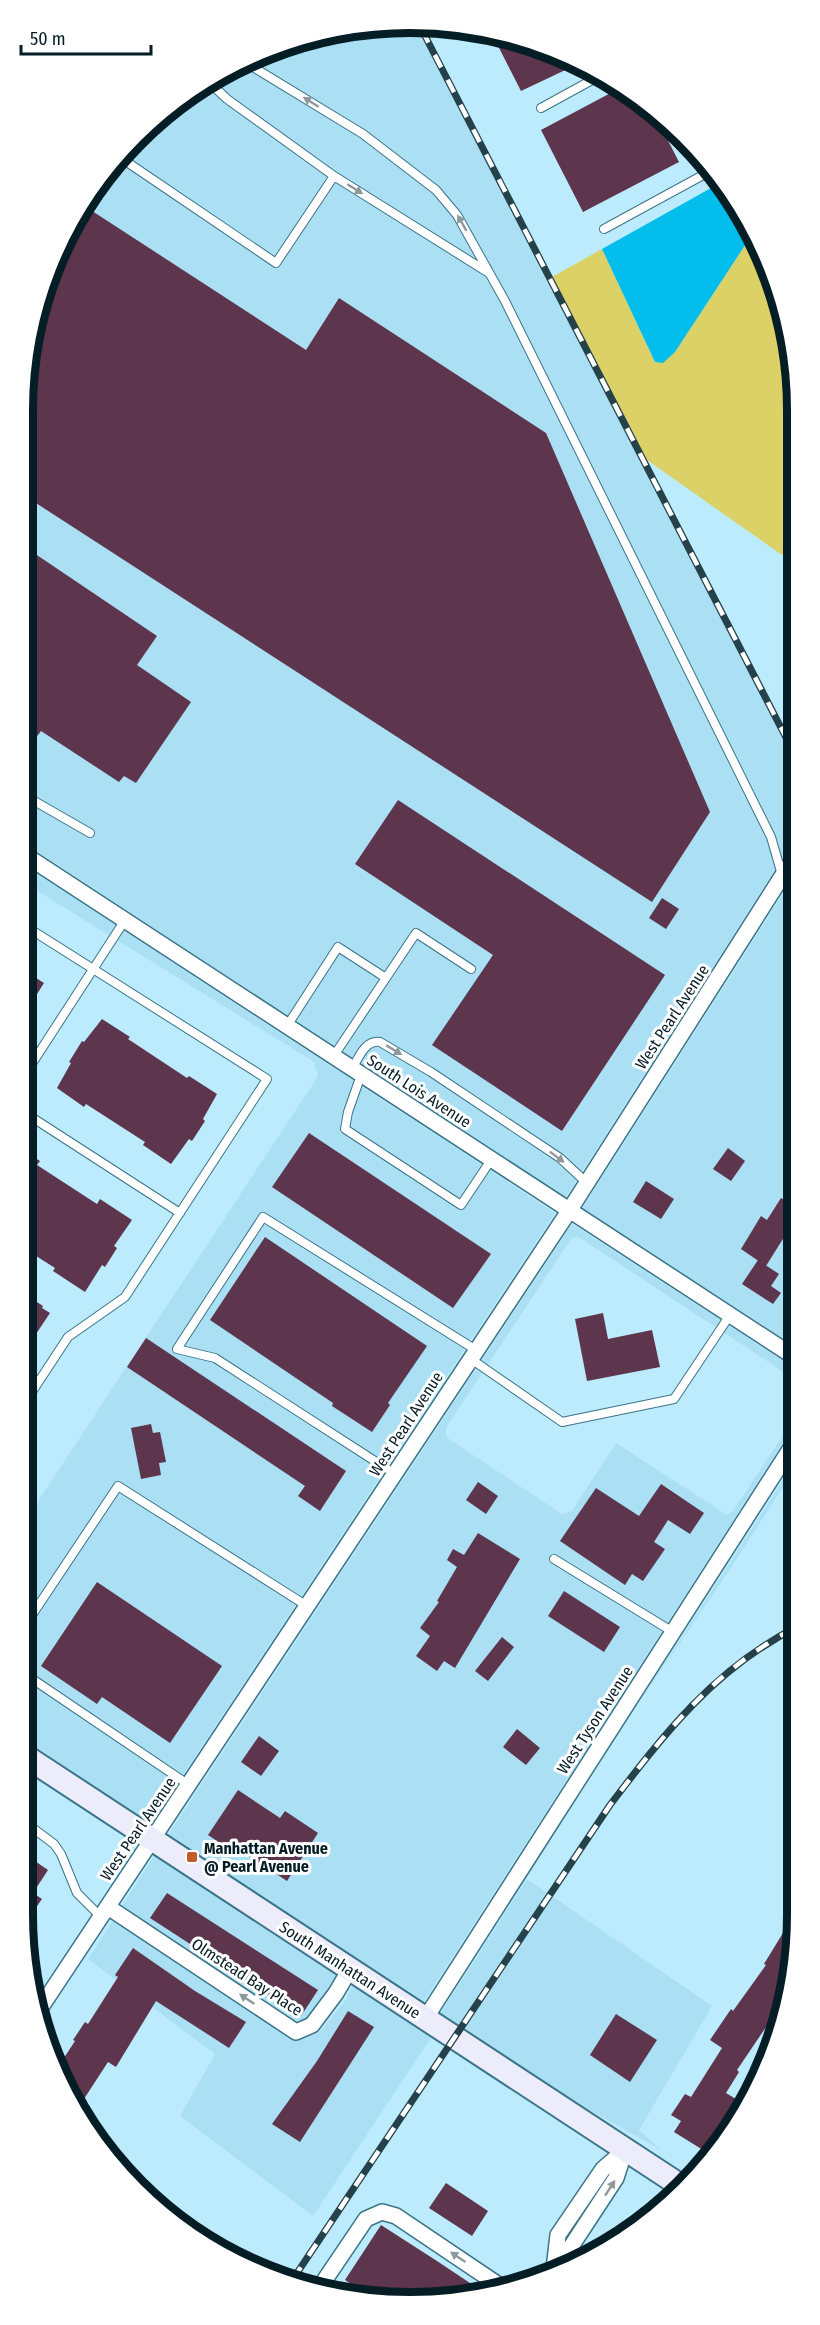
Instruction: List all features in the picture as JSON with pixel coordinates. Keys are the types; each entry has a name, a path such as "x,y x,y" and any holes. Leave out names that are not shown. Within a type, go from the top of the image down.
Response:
{"street":[{"name":"South Lois Avenue","path":"33,860 787,1352"},
{"name":"West Pearl Avenue","path":"44,2003 569,1211 787,870"},
{"name":"West Tyson Avenue","path":"424,2019 787,1454"},
{"name":"South Manhattan Avenue","path":"33,1761 676,2183"},
{"name":"Olmstead Bay Place","path":"104,1912 296,2032 312,2025 350,1970"},
{"path":"556,2262 558,2235 603,2169 625,2150"},
{"path":"561,2260 616,2178 625,2150"},
{"path":"326,2282 366,2219 382,2212 396,2216 495,2282"},
{"path":"572,2215 586,2224"}],"lane":[{"path":"254,67 363,134 436,190 457,215 490,274 771,837 783,877"},
{"path":"541,108 592,80"},
{"path":"216,88 334,176 490,274"},
{"path":"126,162 276,263 334,176"},
{"path":"604,229 704,174"},
{"path":"33,800 90,833"},
{"path":"33,1062 125,920"},
{"path":"33,931 267,1079 125,1297 68,1337 33,1390"},
{"path":"333,1057 416,933 471,969"},
{"path":"287,1026 338,947 386,978"},
{"path":"491,1160 461,1206 345,1129 356,1072 368,1044 373,1041 380,1042 431,1072 560,1158 587,1183"},
{"path":"33,1118 180,1213"},
{"path":"395,1474 215,1358 177,1349 263,1217 473,1355 562,1422 675,1399 730,1315"},
{"path":"33,1614 118,1486 307,1606"},
{"path":"554,1558 673,1632"},
{"path":"33,1679 189,1785"},
{"path":"33,1828 54,1844 61,1854 76,1893 104,1912"}],"shaded area":[{"path":"385,34 426,34 787,731 787,851 565,1198 33,849 33,410 40,336 53,289 72,243 111,180 143,143 161,127 180,111 243,72 289,53 336,40"},
{"path":"747,242 767,289 780,336 784,361 787,410 787,549 782,555 647,460 552,277 602,249 655,362 675,352"},
{"path":"33,871 555,1213 149,1826 33,1751 33,1509 317,1078 318,1073 314,1066 316,1063 33,888"},
{"path":"787,888 787,1341 582,1209"},
{"path":"572,1224 787,1363 787,1374 577,1236 570,1240 446,1428 446,1435 449,1439 562,1514 572,1511 616,1443 727,1515 733,1511 787,1430 787,1436 421,2006 166,1838"},
{"path":"787,1474 787,1481 734,1563 644,1696"},
{"path":"156,1853 337,1972 328,1989 306,2018 296,2021 122,1906"},
{"path":"527,1879 712,2006 639,2130 661,2150 522,2072 438,2017"},
{"path":"113,1921 291,2039 300,2040 320,2032 345,2001 354,1983 433,2035 313,2216 180,2116 215,2054 88,1959"}],"water":[{"path":"713,187 747,242 675,352 663,363 655,362 602,249"}],"building":[{"path":"497,43 531,53 569,68 521,91"},
{"path":"612,92 640,111 663,130 679,162 583,212 541,130"},
{"path":"91,210 306,350 339,298 546,433 710,812 652,902 33,501 34,385 40,336 62,266"},
{"path":"33,552 157,636 137,665 191,702 136,783 124,776 119,782 41,731 33,742"},
{"path":"398,800 665,975 562,1131 432,1045 493,955 355,864"},
{"path":"662,898 679,909 666,929 649,918"},
{"path":"33,976 44,983 33,1000"},
{"path":"102,1019 187,1078 189,1076 217,1094 203,1119 205,1121 192,1141 189,1139 171,1164 143,1145 145,1142 86,1104 84,1107 57,1088 82,1041 84,1042"},
{"path":"309,1133 491,1254 453,1308 272,1187"},
{"path":"728,1148 745,1161 731,1181 713,1169"},
{"path":"33,1157 40,1161 37,1165 97,1204 100,1199 132,1220 114,1246 117,1248 105,1267 102,1265 85,1292 53,1271 55,1268 33,1254"},
{"path":"646,1181 674,1199 661,1219 633,1202"},
{"path":"781,1198 787,1202 787,1232 766,1266 741,1249 761,1216 767,1220"},
{"path":"265,1237 427,1346 388,1403 390,1405 372,1432 210,1320"},
{"path":"758,1260 779,1274 771,1286 781,1293 773,1304 742,1284"},
{"path":"33,1299 50,1313 33,1338"},
{"path":"603,1313 608,1339 652,1330 660,1367 587,1381 575,1319"},
{"path":"146,1338 346,1471 320,1511 298,1496 305,1486 127,1367"},
{"path":"151,1424 153,1433 160,1432 166,1462 159,1463 161,1475 141,1479 131,1428"},
{"path":"478,1482 498,1496 486,1514 466,1500"},
{"path":"661,1484 704,1513 690,1534 668,1520 654,1542 665,1549 643,1581 632,1574 625,1585 560,1541 596,1488 639,1516"},
{"path":"478,1533 520,1559 455,1668 444,1661 437,1671 416,1656 430,1636 420,1628 439,1602 437,1601 457,1567 447,1560 453,1549 464,1555"},
{"path":"97,1582 222,1666 170,1743 102,1697 97,1704 41,1666"},
{"path":"564,1591 620,1627 604,1652 548,1616"},
{"path":"502,1637 514,1647 488,1681 475,1671"},
{"path":"517,1729 540,1748 526,1765 503,1747"},
{"path":"259,1736 279,1751 261,1776 241,1762"},
{"path":"238,1790 280,1818 285,1811 318,1833 287,1881 244,1853 241,1857 208,1835"},
{"path":"33,1860 48,1870 33,1893"},
{"path":"33,1893 42,1899 33,1912"},
{"path":"167,1893 318,1990 301,2016 150,1918"},
{"path":"787,1927 784,1964 773,2017 737,2070 739,2072 726,2093 736,2099 703,2150 674,2132 681,2121 671,2115 685,2094 691,2097 722,2048 710,2040 766,1965 764,1964"},
{"path":"133,1948 195,1991 246,2022 229,2048 156,2001 116,2067 108,2062 82,2101 62,2060 85,2022 88,2024 118,1977 115,1975"},
{"path":"348,2011 374,2027 300,2142 272,2124 317,2061"},
{"path":"616,2014 657,2040 630,2082 590,2055"},
{"path":"446,2183 488,2211 472,2236 429,2208"},
{"path":"381,2225 475,2286 435,2291 385,2291 358,2289 345,2280"}],"railway":[{"path":"424,34 787,739"},
{"path":"296,2274 610,1805 650,1753 693,1705 741,1662 787,1633"}],"place":[{"name":"Manhattan Avenue @ Pearl Avenue","path":"192,1857"}]}
